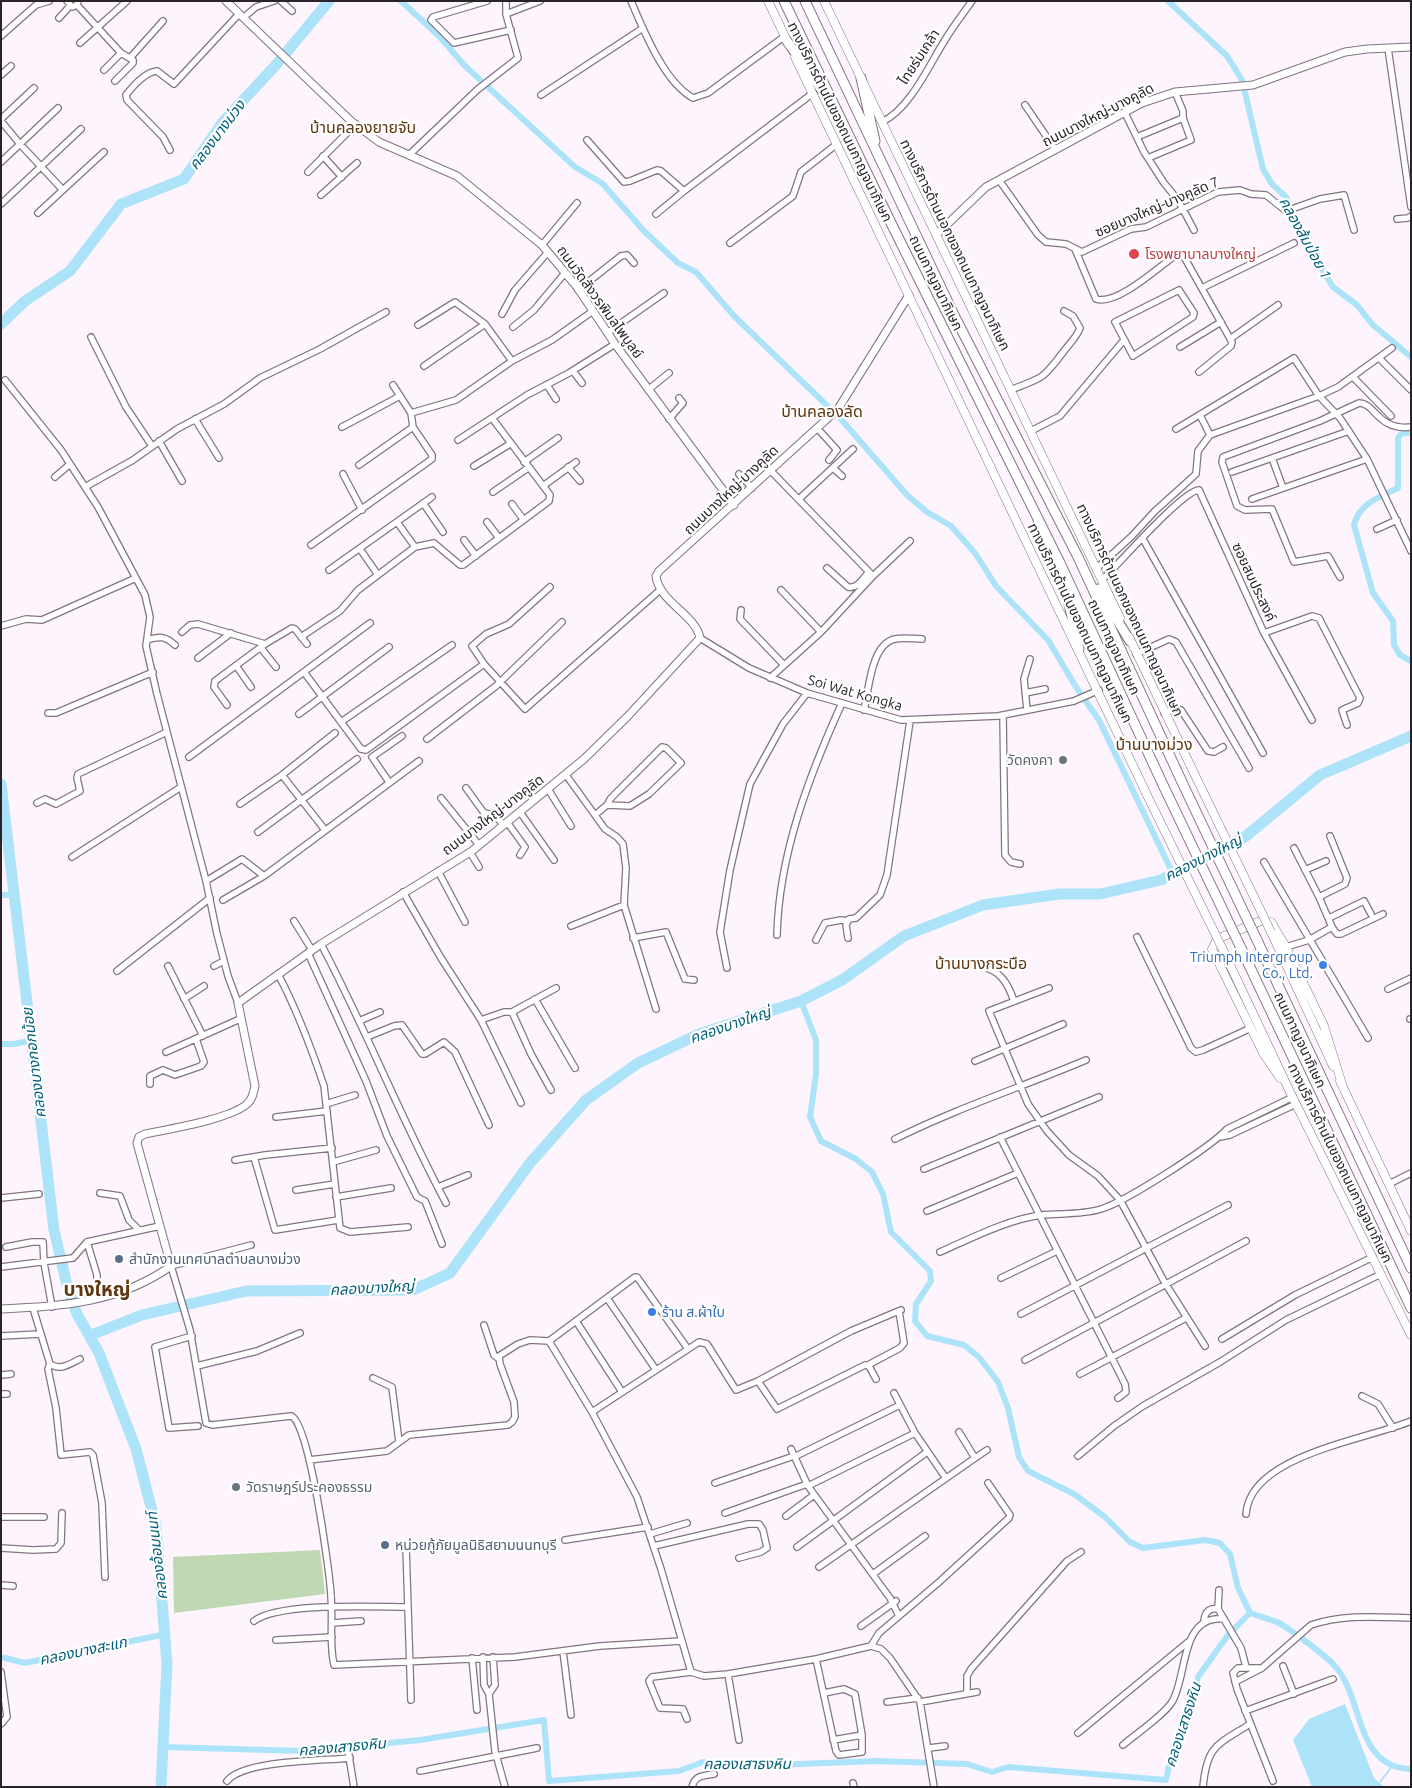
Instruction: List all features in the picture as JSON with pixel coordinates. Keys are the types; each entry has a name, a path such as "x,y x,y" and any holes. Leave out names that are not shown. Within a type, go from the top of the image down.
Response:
{"highway":[{"name":"ถนนกาญจนาภิเษก","path":"784,1 1060,563 1411,1308"},
{"name":"ถนนกาญจนาภิเษก","path":"805,1 955,317 1078,557 1411,1268"},
{"path":"786,38 836,110"},
{"path":"861,78 880,159"},
{"path":"1078,557 1130,641"},
{"path":"1060,563 1079,649"}],"main road":[{"name":"ทางบริการด้านในของถนนกาญจนาภิเษก","path":"768,1 1293,1098 1411,1335"},
{"name":"ทางบริการด้านนอกของถนนกาญจนาภิเษก","path":"828,3 861,78 1097,568 1164,713 1271,932 1411,1231"},
{"path":"1293,1098 1267,1060 1212,949 1212,945 1217,939 1268,920 1273,924 1286,947 1324,1026 1342,1084"}],"street":[{"path":"1,36 36,5 49,1"},
{"path":"80,43 127,1"},
{"name":"ถนนวัดสังวรพิมลไพบูลย์","path":"226,1 291,65 356,124 379,142 457,176 542,245 578,290 614,344 734,505"},
{"path":"170,150 163,137 127,100 126,95 153,71 157,71 174,84 241,16 256,7 274,1"},
{"path":"281,1 292,11"},
{"path":"487,1 433,17 431,20 456,43 511,30"},
{"path":"410,154 477,90 518,58 506,14 506,1"},
{"path":"506,14 540,1"},
{"path":"631,1 643,28 669,75 679,88 694,98 708,93 786,38"},
{"name":"ไทยร่มเกล้า","path":"882,122 891,118 920,82 946,38 972,1"},
{"path":"59,18 68,4 77,3 97,28 121,53 130,58 133,63 115,81"},
{"path":"130,58 163,22"},
{"path":"540,95 643,28"},
{"name":"ถนนบางใหญ่-บางคูลัด","path":"936,234 976,195 999,180 1142,103 1175,92 1253,85 1344,52 1411,47"},
{"path":"1388,48 1411,207"},
{"path":"104,70 121,53"},
{"path":"1,75 11,66"},
{"path":"34,88 1,120 20,144 62,189"},
{"path":"1148,158 1191,140 1183,118 1183,111 1175,92"},
{"path":"656,214 812,93"},
{"path":"1025,104 1055,150"},
{"path":"1,162 58,108"},
{"path":"1125,113 1148,158 1183,208 1194,230"},
{"path":"1137,137 1183,118"},
{"path":"308,172 356,124"},
{"path":"1,204 42,168 81,129"},
{"path":"587,140 624,182 657,170 661,171 684,191"},
{"path":"730,243 793,196 801,172 837,144"},
{"path":"38,213 104,152"},
{"path":"323,156 342,177"},
{"path":"322,195 357,163"},
{"name":"ซอยบางใหญ่-บางคูลัด 7","path":"999,180 1038,235 1046,242 1066,244 1075,249 1087,251 1131,229 1144,228 1180,212 1183,208 1218,192 1240,190 1251,194 1266,195 1286,211 1320,199 1344,195 1354,230"},
{"path":"542,245 577,203"},
{"path":"1397,219 1411,216"},
{"path":"1202,288 1294,243"},
{"path":"1075,249 1096,299 1103,301 1127,291 1177,254 1183,255 1230,339 1231,346 1199,372"},
{"path":"502,314 515,290 548,252"},
{"path":"578,290 621,256 628,255 634,263"},
{"path":"513,327 534,310 565,273"},
{"path":"1182,291 1194,313 1193,318 1133,356 1124,340 1116,321 1182,291"},
{"path":"608,333 664,292"},
{"name":"ถนนบางใหญ่-บางคูลัด","path":"660,590 656,576 659,572 838,409 909,295"},
{"path":"418,324 456,302 485,324 512,361"},
{"path":"1230,339 1278,305"},
{"path":"411,414 456,400 512,361 552,340 593,311"},
{"path":"1010,390 1048,374 1076,336 1080,328 1078,322 1064,311"},
{"path":"85,487 133,460 159,441 195,419 224,404 260,378 320,349 386,312"},
{"path":"1180,347 1221,322"},
{"path":"424,366 485,324"},
{"path":"90,337 126,407 152,446"},
{"path":"1031,431 1060,416 1124,340"},
{"path":"458,440 614,344"},
{"path":"1097,568 1196,474 1198,451 1210,435 1319,396 1353,377 1392,348"},
{"path":"1176,429 1294,358 1319,396 1336,413 1368,458 1411,551"},
{"path":"1379,358 1411,390"},
{"path":"573,370 582,383"},
{"path":"648,390 669,373"},
{"path":"1353,377 1391,416"},
{"path":"5,380 70,464 85,487 113,532 145,595 150,616 146,646 206,881 224,961 238,1003 254,1086 252,1097 247,1103 223,1114 145,1134 138,1140 137,1147 192,1336 205,1419 209,1425 294,1416 297,1420 309,1460 325,1540 332,1608 333,1663 337,1667 493,1657 625,1644 681,1642"},
{"path":"311,544 432,459 432,455 413,427 411,414 393,384"},
{"path":"547,385 556,399"},
{"path":"342,427 400,396"},
{"path":"669,419 683,403 679,398"},
{"path":"1340,577 1328,556 1294,562 1272,509 1240,510 1222,462 1223,457 1350,406 1364,403 1383,422 1393,426 1411,427"},
{"path":"1200,414 1210,435"},
{"path":"302,637 340,611 358,590 415,547 434,543 461,566 550,498 492,418"},
{"path":"195,419 219,458"},
{"path":"359,465 413,427"},
{"path":"817,428 837,450 829,460"},
{"path":"1232,472 1349,430"},
{"path":"524,462 558,438"},
{"path":"159,441 182,481"},
{"path":"474,466 510,444"},
{"path":"799,499 853,449"},
{"path":"1272,458 1283,488"},
{"path":"1252,499 1368,458"},
{"path":"543,486 576,462"},
{"path":"55,477 70,464"},
{"path":"568,467 580,481"},
{"path":"493,492 528,468"},
{"path":"833,468 842,476"},
{"path":"770,470 871,574"},
{"path":"343,474 362,510"},
{"path":"739,474 752,488"},
{"name":"ซอยสมประสงค์","path":"1102,580 1189,494 1199,490 1264,633 1312,616 1318,618 1360,698 1358,702 1342,710 1347,725"},
{"path":"329,570 432,497"},
{"path":"423,504 443,532"},
{"path":"512,504 523,519"},
{"path":"1377,528 1397,520"},
{"path":"397,522 415,547"},
{"path":"487,522 499,538"},
{"path":"1142,539 1263,753"},
{"path":"464,540 476,556"},
{"path":"827,568 848,587 852,588 857,586 910,541"},
{"path":"360,549 378,575"},
{"path":"770,678 821,632 871,574"},
{"path":"1,626 26,619 42,620 136,578"},
{"path":"550,587 509,624 486,634 474,643 472,648 522,707 529,707 660,590 696,629 700,638"},
{"path":"781,590 821,632"},
{"path":"741,610 740,618 784,665"},
{"path":"427,739 496,686 499,680 562,622"},
{"path":"182,632 194,623 231,633 263,646 276,667"},
{"path":"189,757 370,623"},
{"path":"227,705 214,687 214,683 263,646 292,628 307,644"},
{"path":"198,658 231,633"},
{"path":"1264,633 1312,720"},
{"path":"147,640 162,637 167,638 175,645"},
{"name":"ถนนบางใหญ่-บางคูลัด","path":"238,1003 310,951 479,845 566,775 628,716 700,638"},
{"name":"Soi Wat Kongka","path":"700,638 749,668 807,693 910,721 1003,715 1074,701 1099,690"},
{"path":"864,710 878,650 884,643 894,639 922,639"},
{"path":"1136,654 1169,639 1176,642 1249,768"},
{"path":"341,722 452,645"},
{"path":"299,714 388,647"},
{"path":"1027,710 1024,679 1030,659"},
{"path":"304,672 361,749 366,750 484,664"},
{"path":"237,667 251,687"},
{"path":"48,713 64,710 153,672"},
{"path":"1024,693 1045,689"},
{"path":"727,968 720,932 730,870 750,784 783,724 807,693"},
{"path":"777,935 778,907 798,814 820,753 842,703"},
{"path":"1164,713 1174,709 1180,710 1208,751 1214,752 1223,747"},
{"path":"1003,715 1005,855 1011,862 1020,864"},
{"path":"816,940 824,923 841,920 848,921 856,918 880,895 887,875 910,721"},
{"path":"37,803 45,799 56,804 77,794 80,791 76,778 78,774 167,732"},
{"path":"240,804 282,775 335,733"},
{"path":"389,782 372,757 402,736"},
{"path":"595,815 662,748 666,748 681,763 649,794 630,806 607,805"},
{"path":"258,832 303,801 357,759"},
{"path":"223,900 264,876 419,761"},
{"path":"282,775 325,830"},
{"path":"566,775 605,829 618,837 623,844 626,868 624,905 656,1009"},
{"path":"72,857 181,787"},
{"path":"466,788 484,813 494,815 506,823 525,847 520,855"},
{"path":"548,789 571,826"},
{"path":"441,798 479,845"},
{"path":"520,812 554,860"},
{"path":"1318,898 1347,882 1348,878 1330,836"},
{"path":"1294,848 1337,934 1341,934 1383,914"},
{"path":"470,852 479,867"},
{"path":"206,881 242,859 264,876"},
{"path":"1305,870 1326,861"},
{"path":"1264,862 1368,1038"},
{"path":"438,871 465,922"},
{"path":"403,892 441,958 481,1020 522,1103"},
{"path":"117,971 210,898"},
{"path":"1328,918 1364,901 1371,914"},
{"path":"571,926 624,905"},
{"path":"294,921 310,951 388,1136 418,1197 425,1201 442,1244"},
{"path":"848,921 846,925 848,938"},
{"path":"1286,947 1309,940 1332,927"},
{"path":"633,938 666,932 686,979 694,980"},
{"path":"1137,937 1191,1048 1196,1052 1251,1028"},
{"path":"321,944 446,1203"},
{"path":"214,966 224,961"},
{"path":"150,1084 149,1077 163,1070 175,1075 201,1066 204,1062 200,1037 168,966"},
{"path":"989,969 998,972 1009,987 1014,1000"},
{"path":"278,974 296,1010 318,1065 332,1148 340,1228 350,1232 408,1227"},
{"path":"1388,989 1411,978"},
{"path":"184,999 204,986"},
{"path":"481,1020 504,1012 512,1012 556,988"},
{"path":"1049,988 989,1011 1019,1088 1041,1123 1069,1155 1098,1176 1120,1200 1165,1284 1205,1346"},
{"path":"535,999 575,1068"},
{"path":"359,1021 380,1012"},
{"path":"512,1012 531,1054 552,1090"},
{"path":"166,1052 240,1019"},
{"path":"975,1061 1063,1024"},
{"path":"367,1037 394,1026 402,1025 422,1054 444,1042 447,1043 455,1052 489,1125"},
{"path":"895,1139 937,1118 1019,1088 1086,1060"},
{"path":"326,1104 355,1095"},
{"path":"924,1169 1000,1137 1041,1123 1099,1097"},
{"path":"940,1252 983,1233 1022,1219 1040,1215 1083,1213 1103,1209 1220,1137 1230,1135 1293,1098"},
{"path":"276,1116 327,1111"},
{"path":"1000,1137 1112,1357 1126,1388 1126,1392 1118,1398"},
{"path":"235,1160 332,1148"},
{"path":"333,1162 376,1150"},
{"path":"254,1157 274,1229 338,1220"},
{"path":"927,1211 1018,1172"},
{"path":"1389,1184 1411,1173"},
{"path":"438,1187 468,1175"},
{"path":"296,1190 335,1184"},
{"path":"336,1197 391,1188"},
{"path":"100,1193 120,1196 129,1220 139,1230"},
{"path":"1,1198 39,1194"},
{"path":"1021,1314 1228,1205"},
{"path":"1,1267 47,1263 73,1258 87,1242 160,1226"},
{"path":"1025,1360 1094,1321 1246,1241"},
{"path":"6,1248 32,1242 42,1242 55,1306"},
{"path":"87,1242 97,1275 97,1298"},
{"path":"1,1309 55,1306 97,1298 138,1287 171,1266 251,1244"},
{"path":"1001,1278 1057,1251"},
{"path":"1222,1339 1295,1295 1373,1257"},
{"path":"1078,1456 1114,1426 1144,1406 1220,1362 1286,1320 1381,1274"},
{"path":"499,1360 499,1356 518,1344 530,1340 549,1341 635,1277 637,1277 688,1349"},
{"path":"607,1298 656,1370"},
{"path":"33,1308 50,1364 48,1369 56,1408 61,1454 90,1452 93,1455 102,1503 105,1576"},
{"path":"592,1412 699,1342 707,1344 734,1389 740,1389 851,1331 900,1310 904,1343 900,1348 868,1365 777,1410 758,1381"},
{"path":"1080,1374 1186,1318"},
{"path":"576,1321 622,1392"},
{"path":"309,1460 387,1451 409,1435 508,1425 512,1422 515,1417 514,1402 499,1360 494,1355 484,1325"},
{"path":"197,1366 257,1351 300,1332"},
{"path":"1,1336 40,1334"},
{"path":"192,1336 155,1347 169,1428 198,1426"},
{"path":"549,1341 592,1412 637,1497 654,1546 691,1672"},
{"path":"50,1364 56,1368 80,1360"},
{"path":"868,1365 876,1379"},
{"path":"1,1375 11,1374"},
{"path":"373,1378 392,1387 399,1442"},
{"path":"894,1393 915,1433 945,1477"},
{"path":"1362,1396 1378,1404 1393,1428"},
{"path":"715,1483 794,1456 900,1405"},
{"path":"1246,1514 1248,1497 1252,1491 1277,1470 1316,1451 1411,1421"},
{"path":"959,1432 975,1458"},
{"path":"725,1513 808,1485 915,1433"},
{"path":"791,1449 814,1496 890,1598 905,1611"},
{"path":"820,1567 945,1477 987,1450"},
{"path":"797,1547 927,1452"},
{"path":"871,1646 879,1633 1009,1518 1010,1515 988,1483"},
{"path":"786,1516 814,1496"},
{"path":"1,1548 11,1550 52,1550 60,1546 62,1543 62,1513"},
{"path":"1,1517 44,1517"},
{"path":"650,1534 687,1522"},
{"path":"654,1546 748,1524 759,1524 767,1548 761,1552 739,1558"},
{"path":"565,1540 648,1527"},
{"path":"873,1574 925,1536"},
{"path":"406,1547 411,1700"},
{"path":"1,1552 11,1550"},
{"path":"967,1692 967,1676 971,1670 1066,1561 1081,1552"},
{"path":"1,1585 13,1586"},
{"path":"1219,1590 1218,1609 1241,1648 1246,1667"},
{"path":"894,1603 899,1616"},
{"path":"862,1626 894,1603"},
{"path":"254,1621 275,1613 332,1608 408,1607"},
{"path":"1204,1623 1206,1612 1210,1609 1218,1609"},
{"path":"1235,1682 1262,1668 1275,1654 1311,1626 1330,1619 1348,1617 1411,1618"},
{"path":"1078,1733 1188,1642 1204,1623 1211,1619 1224,1619"},
{"path":"332,1623 361,1621"},
{"path":"276,1640 332,1637"},
{"path":"1123,1745 1171,1704 1188,1642"},
{"path":"687,1719 684,1709 660,1708 649,1679 652,1676 691,1672 704,1676 728,1674 816,1659 871,1646 881,1650 890,1658 919,1700 929,1748 934,1787"},
{"path":"563,1651 571,1715"},
{"path":"483,1657 484,1685 490,1694"},
{"path":"493,1657 494,1685 490,1694 493,1734 504,1787"},
{"path":"472,1658 477,1710"},
{"path":"816,1659 833,1740 839,1755 862,1752 862,1735 853,1691 844,1689 824,1693"},
{"path":"1283,1666 1294,1694"},
{"path":"1262,1668 1246,1667 1235,1670 1235,1682 1273,1781"},
{"path":"1,1672 6,1717 1,1724"},
{"path":"728,1674 740,1740"},
{"path":"1245,1711 1333,1680"},
{"path":"887,1702 941,1699 967,1692 977,1692"},
{"path":"1203,1787 1208,1757 1225,1740 1250,1724"},
{"path":"833,1740 862,1735"},
{"path":"929,1748 945,1746"},
{"path":"420,1770 537,1748"},
{"path":"348,1750 354,1787"},
{"path":"226,1781 238,1772 264,1765 350,1758"},
{"path":"692,1787 694,1780 699,1776 714,1774"}],"green space":[{"path":"320,1550 325,1594 174,1613 173,1557"}],"water":[{"path":"1345,1704 1374,1778 1384,1787 1312,1787 1293,1740 1309,1719"}],"waterway":[{"name":"คลองบางม่วง","path":"1,324 25,301 70,271 121,204 184,179 222,123 275,66 329,1"},
{"path":"401,1 440,37 464,65 575,167 602,183 644,231 678,263 696,272 735,317 840,418 907,495 927,512 951,526 975,553 996,586 1048,640 1076,687 1099,720 1173,874"},
{"name":"คลองส้มป่อย 1","path":"1168,1 1227,56 1242,80 1263,169 1272,184 1286,197 1308,247 1333,287 1357,305 1372,324 1411,357"},
{"path":"1411,432 1401,434 1398,438 1398,488 1365,506 1360,511 1354,525 1373,593 1393,621 1394,645 1400,655 1411,661"},
{"name":"คลองบางใหญ่","path":"91,1335 142,1315 246,1291 413,1290 450,1273 530,1163 586,1100 638,1063 699,1034 801,1001 842,980 904,936 983,905 1059,894 1100,894 1161,880 1246,836 1320,775 1411,736"},
{"name":"คลองบางกอกน้อย","path":"1,784 54,1230 67,1285 77,1314 99,1353 136,1449 156,1526 167,1664 161,1787"},
{"path":"1,895 15,895"},
{"path":"801,1001 816,1040 816,1074 810,1117 821,1141 856,1159 872,1172 883,1194 891,1232 930,1271 931,1281 916,1304 915,1321 927,1336 964,1345 979,1357 998,1382 1008,1408 1019,1457 1028,1471 1074,1494 1105,1517 1130,1542 1143,1548 1205,1540 1220,1543 1230,1554 1238,1588 1250,1613 1279,1623 1330,1661 1344,1678 1369,1744 1379,1757 1393,1766 1411,1769"},
{"path":"1,1044 14,1044 33,1040"},
{"name":"คลองเสาธงหิน","path":"164,1747 304,1751 420,1740 544,1720 549,1781 679,1771 703,1762 722,1767 876,1761 967,1764 992,1772 1008,1767 1166,1780 1173,1747 1186,1726 1198,1677 1228,1635 1250,1613"},
{"name":"คลองบางสะแก","path":"1,1657 25,1663 166,1634"},
{"path":"1380,1782 1393,1765"}],"place":[{"name":"โรงพยาบาลบางใหญ่","path":"1134,254"},
{"name":"วัดคงคา","path":"1063,760"},
{"name":"Triumph Intergroup Co., Ltd.","path":"1323,965"},
{"name":"สํานักงานเทศบาลตําบลบางม่วง","path":"119,1259"},
{"name":"ร้าน ส.ผ้าใบ","path":"652,1312"},
{"name":"วัดราษฎร์ประคองธรรม","path":"236,1487"},
{"name":"หน่วยกู้ภัยมูลนิธิสยามนนทบุรี","path":"385,1545"}],"district":[{"name":"บ้านคลองยายจับ","path":"363,128"},
{"name":"บ้านคลองลัด","path":"822,412"},
{"name":"บ้านบางม่วง","path":"1154,745"},
{"name":"บ้านบางกระบือ","path":"981,964"},
{"name":"บางใหญ่","path":"97,1290"}],"water label":[{"name":"คลองอ้อมนนท์","path":"157,1556"}]}
